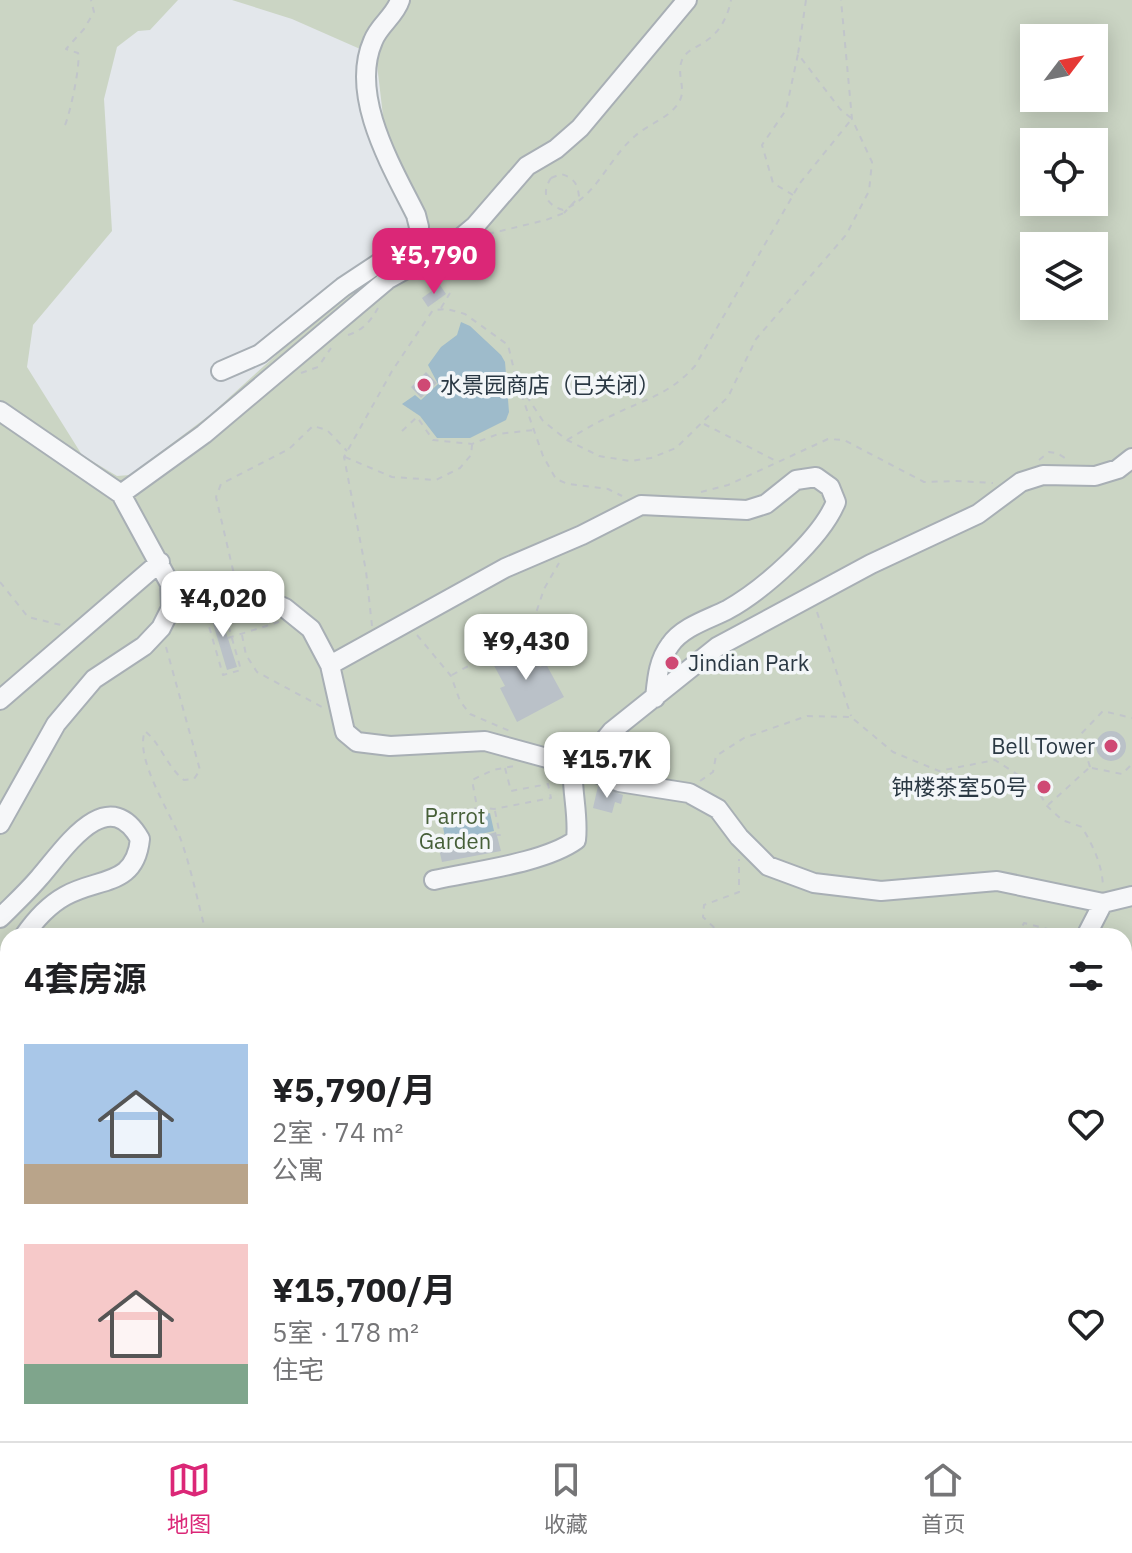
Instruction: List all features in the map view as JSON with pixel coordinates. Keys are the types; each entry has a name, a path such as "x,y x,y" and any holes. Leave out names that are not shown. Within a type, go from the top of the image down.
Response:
{"street":[{"path":"221,371 260,354 343,287 417,238 419,227 416,215 374,130 367,79 366,61 373,40 400,0"},
{"path":"121,494 260,389 388,279 457,241 475,226 513,179 580,128 687,0"},
{"path":"0,411 121,494 160,562 170,584 171,596 171,608 161,628 144,646 94,679 56,724 0,824"},
{"path":"434,880 517,862 565,848 576,840 578,825 571,784 580,767 612,731 717,647 871,564 978,514 1021,482 1043,475 1095,476 1118,469 1132,458"},
{"path":"330,665 505,568 641,505 747,510 766,504 796,480 816,477 830,487 836,502 830,518 787,564 728,609 705,619 671,641 660,662 655,698"},
{"path":"0,700 160,562"},
{"path":"230,601 253,594 285,608 311,629 330,665 345,732 357,742 390,746 485,741 580,767 619,782 689,793 718,809 739,837 768,866 814,883 881,891 997,881 1103,903 1132,896"},
{"path":"0,918 78,833 95,820 109,816 122,819 133,828 140,839 134,865 121,875 68,894 51,905 31,928"},
{"path":"1090,928 1103,903"}],"path":[{"path":"65,125 72,109 74,81 81,62 78,53 66,49 94,12 91,0"},
{"path":"479,236 564,213 573,206 579,197 578,186 571,177 561,174 551,178 545,187 546,198 552,207 563,210 573,206 582,199 598,184 616,155 631,139 674,109 681,100 683,88 679,78 682,60 689,51 716,33 731,0"},
{"path":"793,195 773,183 762,145 786,110 806,0"},
{"path":"517,382 543,421 567,440 599,456 630,461 651,458 676,448 728,397 756,339 846,235 869,191 872,162 852,119 841,0"},
{"path":"798,54 840,109 852,119"},
{"path":"567,440 679,384 695,366 793,195 852,119"},
{"path":"440,309 450,293"},
{"path":"341,337 359,331 379,307"},
{"path":"374,639 366,571 344,457 392,371 433,310 465,314 508,345 517,382 543,456 556,479 568,484 608,489 641,505"},
{"path":"296,374 318,367 333,344"},
{"path":"402,431 417,417 433,440 472,444 498,434 536,430"},
{"path":"703,424 778,462"},
{"path":"230,601 204,609 223,675 241,670 230,638 230,601 216,497 221,484 289,449 313,426 327,430 347,451"},
{"path":"699,492 728,485 828,439 844,440 924,482 994,484"},
{"path":"344,457 392,477 436,480 460,468 471,455 472,444"},
{"path":"1038,460 1049,452 1057,453 1075,465"},
{"path":"451,676 503,638 526,626 535,616 544,589 562,559 559,545"},
{"path":"0,582 28,617 80,630"},
{"path":"815,595 818,622 851,717 893,752 939,771 995,760 1035,786 1047,806 1062,820 1082,827 1102,873 1103,903"},
{"path":"230,638 295,615"},
{"path":"406,621 451,676 460,701 470,714 512,732"},
{"path":"242,635 246,655 257,672 324,708 341,712"},
{"path":"169,639 165,646 200,770 194,779 184,780 175,773 145,731 141,740 158,796 180,839 205,928"},
{"path":"213,642 218,641"},
{"path":"1090,767 1080,735 1103,711 1132,718"},
{"path":"696,783 713,772 716,756 744,738 807,716 851,717"},
{"path":"1090,767 1122,774 1132,764"},
{"path":"477,807 472,780 518,765"},
{"path":"1047,806 1090,767"},
{"path":"452,817 477,807 494,809 551,798 548,784 511,791 505,768"},
{"path":"494,809 500,835 497,835"},
{"path":"715,928 703,917 704,905 739,892 739,837"},
{"path":"1021,928 1024,923 1044,928"}],"green space":[{"name":"Jindian Park","path":"0,0 178,0 150,30 138,31 117,47 104,99 112,231 33,325 27,367 82,455 117,476 130,475 211,414 348,290 425,239 385,133 376,56 292,19 232,0 1132,0 1132,928 0,928"}],"water":[{"path":"461,322 470,326 505,362 509,412 506,420 470,438 437,438 420,416 402,404 415,395 421,400 438,384 428,365 441,347 457,335"},
{"path":"490,813 494,831 446,842 443,827"}],"building":[{"path":"440,285 446,294 428,307 422,298"},
{"name":"水景园商店（已关闭）","path":"426,372 437,383 421,398 411,387"},
{"path":"218,607 237,667 227,670 209,610"},
{"path":"526,641 540,667 546,664 564,697 517,722 500,688 505,686 491,660"},
{"name":"Bell Tower","path":"1111,731 1122,735 1126,746 1122,757 1111,761 1100,757 1096,746 1100,735"},
{"path":"598,786 623,795 621,804 615,802 612,813 593,808"},
{"path":"496,832 501,851 442,862 439,849"}],"place":[{"name":"水景园商店（已关闭）","path":"424,385"},
{"name":"Jindian Park","path":"672,663"},
{"name":"Bell Tower","path":"1111,746"},
{"name":"钟楼茶室50号","path":"1044,787"}],"park label":[{"name":"Parrot Garden","path":"455,828"}]}
